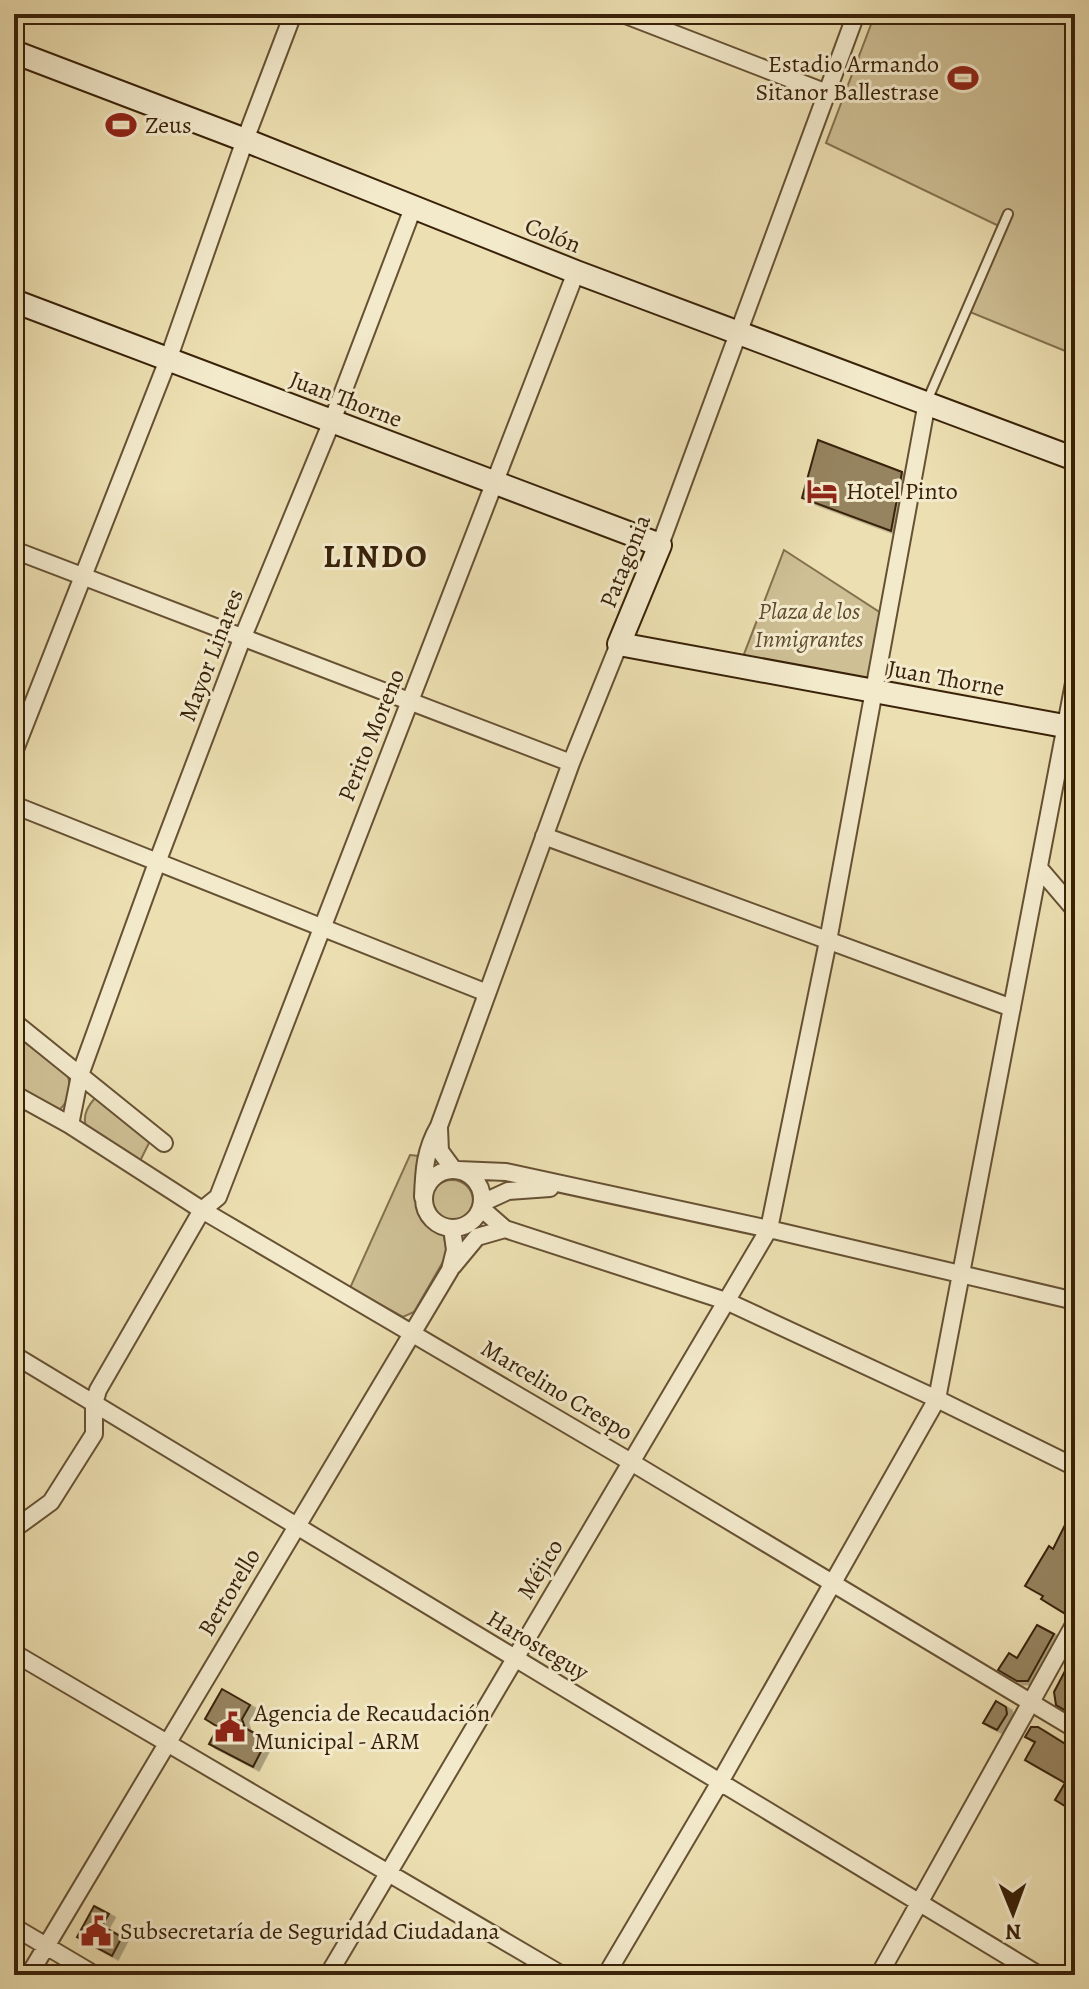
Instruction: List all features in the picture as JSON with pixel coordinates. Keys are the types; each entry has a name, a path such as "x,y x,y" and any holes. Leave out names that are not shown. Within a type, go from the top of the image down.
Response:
{"street":[{"path":"14,752 168,360 293,14"},
{"path":"623,14 827,93"},
{"name":"Patagonia","path":"423,1197 424,1162 431,1139 439,1126 571,763 660,545 856,14"},
{"name":"Colón","path":"14,52 576,272 1075,459"},
{"name":"Mayor Linares","path":"70,1125 80,1075 158,860 413,208"},
{"name":"Perito Moreno","path":"14,1529 51,1502 94,1434 94,1404 98,1390 202,1210 218,1197 576,272"},
{"name":"Juan Thorne","path":"14,301 660,545"},
{"name":"Méjico","path":"328,1975 769,1229 876,692 927,402"},
{"path":"14,550 571,763"},
{"name":"Juan Thorne","path":"619,644 1070,726"},
{"path":"606,1975 720,1782 937,1399 1039,868 1070,726 1075,678"},
{"path":"14,805 487,993"},
{"path":"544,836 1012,1008"},
{"path":"1039,868 1075,910"},
{"path":"14,1022 164,1143"},
{"name":"Marcelino Crespo","path":"14,1094 70,1125 202,1210 631,1462 1075,1729"},
{"path":"439,1126 440,1151 456,1170 475,1180 480,1188 481,1206 505,1229 726,1301 1075,1467"},
{"path":"572,1188 508,1191 481,1206 470,1222 452,1228 443,1227 428,1215 423,1197 431,1179 439,1173 456,1170 506,1172 769,1229 1075,1301"},
{"name":"Bertorello","path":"29,1975 450,1270 455,1250 452,1228"},
{"path":"450,1270 477,1237 505,1229"},
{"name":"Harosteguy","path":"14,1355 1039,1975"},
{"path":"1040,1450 1075,1452"},
{"path":"879,1975 1075,1623"},
{"path":"14,1653 562,1975"},
{"path":"14,1927 95,1975"}],"lane":[{"path":"927,402 1008,214"}],"green space":[{"name":"Estadio Armando Sitanor Ballestrase","path":"875,14 1075,14 1075,355 965,310 1001,227 826,143"},
{"name":"Plaza de los Inmigrantes","path":"784,550 884,615 869,681 741,662"},
{"path":"14,1034 67,1074 69,1094 59,1110 14,1088"},
{"path":"95,1098 151,1139 140,1161 88,1131 86,1114"},
{"path":"410,1155 419,1156 422,1210 433,1226 443,1231 447,1254 414,1312 403,1317 350,1288"},
{"path":"452,1180 467,1186 473,1201 467,1216 452,1222 437,1216 431,1201 437,1186"}],"building":[{"name":"Hotel Pinto","path":"818,440 902,472 891,531 802,498"},
{"path":"1075,1505 1075,1532 1071,1540 1075,1543 1075,1594 1064,1613 1025,1586 1049,1546 1053,1549"},
{"path":"1037,1625 1054,1634 1028,1681 1017,1681 998,1670 1009,1653 1017,1658"},
{"path":"1075,1652 1075,1716 1056,1705 1054,1692"},
{"name":"Agencia de Recaudación Municipal - ARM","path":"222,1689 250,1705 242,1719 245,1728 267,1740 253,1767 209,1744 218,1727 205,1719"},
{"path":"996,1701 1006,1707 1007,1714 997,1730 983,1723"},
{"path":"1031,1727 1038,1727 1075,1750 1075,1812 1055,1800 1065,1783 1025,1760 1035,1742 1025,1737"},
{"name":"Subsecretaría de Seguridad Ciudadana","path":"94,1906 109,1914 102,1926 122,1937 112,1956 77,1937"}],"place":[{"name":"Estadio Armando Sitanor Ballestrase","path":"963,78"},
{"name":"Zeus","path":"121,125"},
{"name":"Hotel Pinto","path":"822,491"},
{"name":"Agencia de Recaudación Municipal - ARM","path":"230,1727"},
{"name":"Subsecretaría de Seguridad Ciudadana","path":"96,1931"}],"district":[{"name":"LINDO","path":"376,556"}]}
